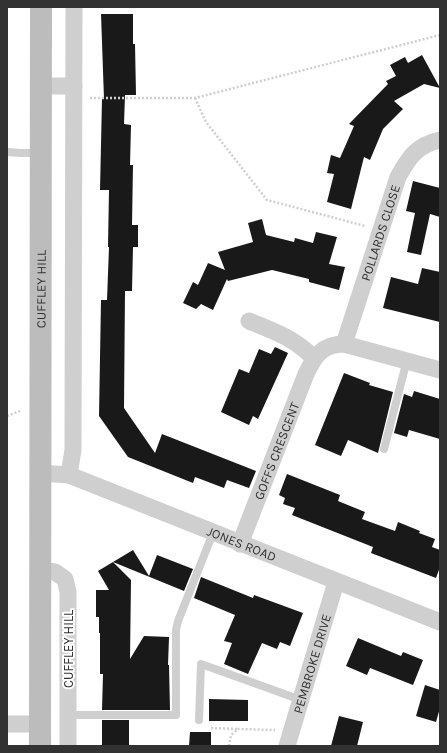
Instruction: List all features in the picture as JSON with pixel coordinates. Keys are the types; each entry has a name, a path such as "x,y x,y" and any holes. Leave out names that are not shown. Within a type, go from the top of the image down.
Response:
{"main road":[{"name":"CUFFLEY HILL","path":"40,746 41,7"}],"street":[{"path":"69,476 73,442 74,7"},
{"path":"41,86 74,92"},
{"name":"POLLARDS CLOSE","path":"344,344 398,177 407,162 418,149 430,142 440,140"},
{"path":"249,321 278,332 295,341 314,358"},
{"name":"GOFFS CRESCENT","path":"240,544 303,382 314,358 326,347 335,344 344,344 440,370"},
{"name":"JONES ROAD","path":"41,473 69,476 440,622"},
{"name":"CUFFLEY HILL","path":"40,570 55,572 65,578 68,592 68,746"},
{"name":"PEMBROKE DRIVE","path":"287,746 336,582"},
{"path":"7,724 40,724"}],"lane":[{"path":"7,152 41,153"},
{"path":"384,449 407,360"},
{"path":"68,715 176,715 176,630 178,621 213,533"},
{"path":"199,720 201,664 301,700"}],"path":[{"path":"74,92 195,98 440,35"},
{"path":"195,98 206,122 267,200 381,230"},
{"path":"7,416 22,410"},
{"path":"211,728 274,731 277,724"},
{"path":"229,746 231,735 238,729"}],"building":[{"path":"101,14 133,14 133,44 135,44 136,95 125,95 124,124 131,125 130,165 133,165 132,225 138,225 138,247 133,247 132,291 125,291 124,408 155,453 162,434 256,471 249,488 227,480 224,488 195,477 193,483 128,457 99,416 101,300 107,300 109,247 109,190 100,190 102,99 104,99"},
{"path":"422,55 440,88 424,84 394,101 403,109 383,129 370,160 364,157 351,209 327,202 334,174 327,173 331,155 340,158 354,126 349,124 388,84 386,81 396,76 390,65 405,57 408,63"},
{"path":"413,181 440,188 440,217 430,214 421,255 407,252 415,213 406,211"},
{"path":"262,219 266,235 294,242 295,238 313,243 316,232 337,237 329,264 345,267 339,290 309,282 309,279 272,270 228,281 227,279 213,310 201,304 196,309 183,303 193,282 198,285 208,263 225,270 218,252 253,242 248,223"},
{"path":"422,268 440,272 440,322 383,308 391,277 418,284"},
{"path":"275,347 288,353 258,419 253,416 249,425 221,412 239,369 249,373 259,349 271,354"},
{"path":"344,373 370,383 369,385 393,392 378,453 348,440 341,456 315,445"},
{"path":"414,391 440,399 440,439 409,430 407,437 394,433 404,394 412,397"},
{"path":"287,474 340,495 338,501 365,512 362,519 395,531 398,522 420,531 419,533 435,539 432,547 440,550 440,567 436,578 371,553 373,547 292,515 295,508 283,504 285,498 279,495"},
{"path":"133,550 149,576 157,555 193,569 184,591 113,562"},
{"path":"113,562 131,580 130,659 144,636 169,637 168,665 170,710 102,710 103,674 100,674 100,633 99,617 96,617 96,590 109,590 98,571"},
{"path":"201,577 253,598 254,595 303,613 290,646 280,642 277,649 262,643 248,674 224,664 232,643 224,641 235,615 194,598"},
{"path":"358,638 401,656 403,652 423,660 413,685 370,668 367,675 346,666"},
{"path":"425,685 440,690 440,708 436,722 416,716"},
{"path":"209,699 248,700 248,721 209,721"},
{"path":"339,716 363,722 357,746 331,746"},
{"path":"102,720 129,720 129,746 102,746"},
{"path":"190,732 211,732 211,746 189,746"}]}
